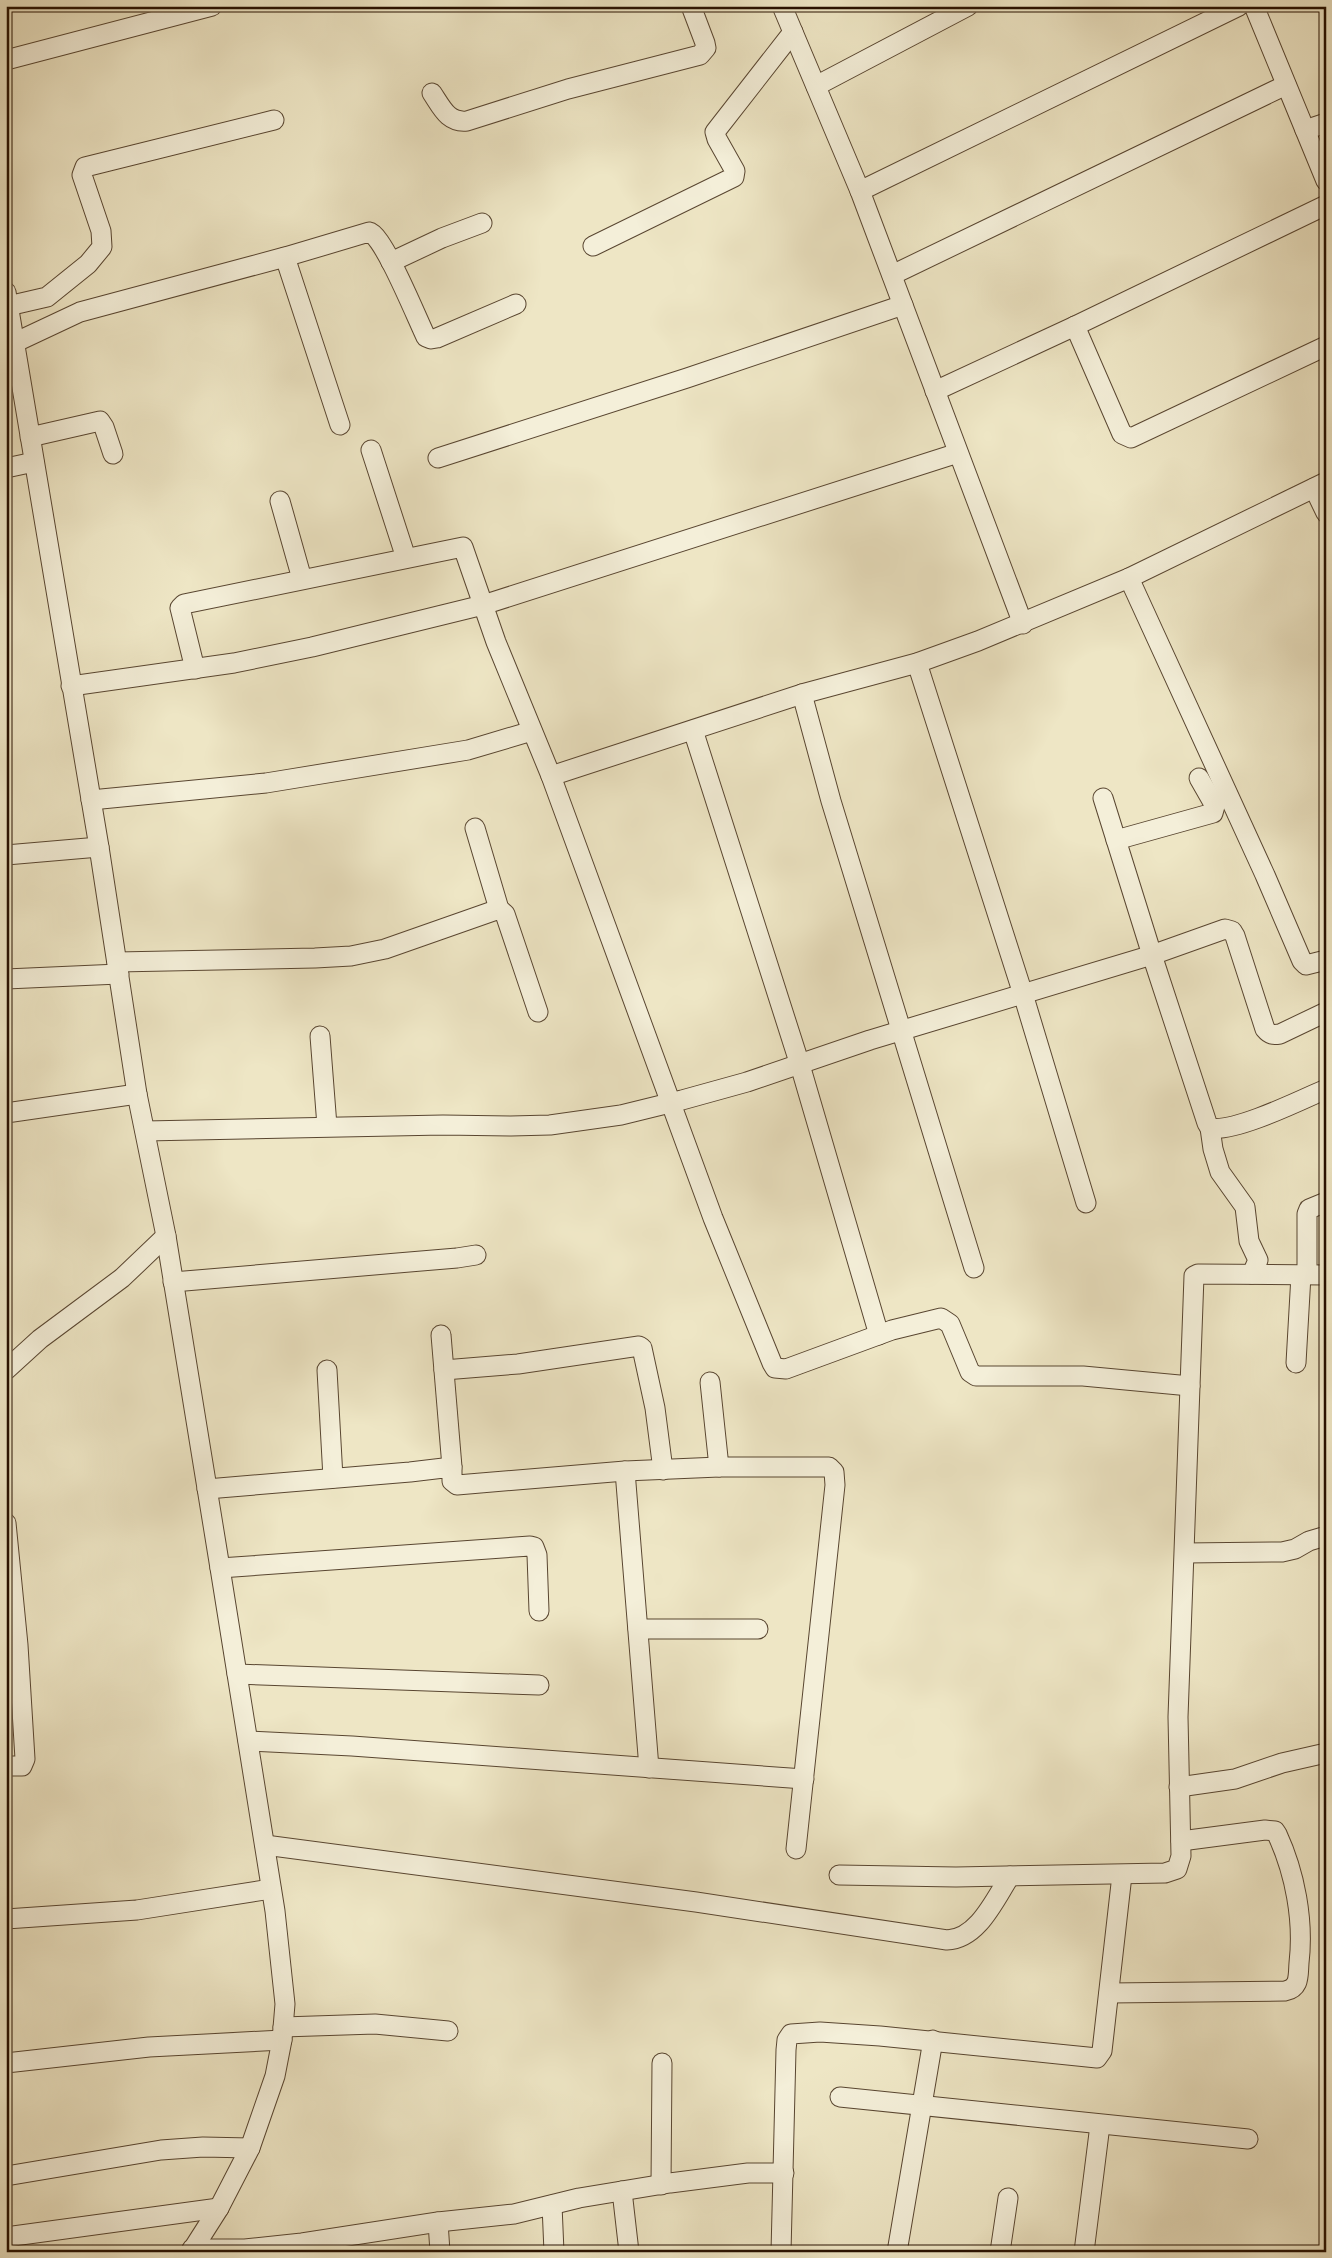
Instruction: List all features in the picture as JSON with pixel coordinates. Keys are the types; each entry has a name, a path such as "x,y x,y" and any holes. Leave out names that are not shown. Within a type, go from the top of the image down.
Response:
{"street":[{"path":"6,60 212,6"},
{"path":"432,93 448,116 455,121 467,121 568,89 700,55 706,48 691,6"},
{"path":"782,6 860,191 1022,624"},
{"path":"816,86 968,6"},
{"path":"860,191 1239,6"},
{"path":"1254,6 1326,181"},
{"path":"593,246 734,177 735,171 715,132 793,32"},
{"path":"892,275 1286,85"},
{"path":"274,120 85,168 82,176 101,231 102,247 88,264 47,297 15,301 17,341 40,435 34,462 104,799 99,847 126,965 137,1094 157,1130 166,1236 184,1281 216,1488 231,1567 245,1674 274,1847 272,1888 285,2004 291,2030 250,2148 200,2250 341,2245 438,2222 509,2215 622,2191 748,2173 784,2173"},
{"path":"1305,130 1326,123"},
{"path":"935,391 1326,205"},
{"path":"392,262 442,238 482,223"},
{"path":"17,341 80,312 285,257 369,232 376,235 392,262 428,339 437,338 516,304"},
{"path":"285,257 340,425"},
{"path":"438,458 688,378 903,305"},
{"path":"1075,326 1122,434 1131,438 1326,346"},
{"path":"40,435 100,422 104,427 113,454"},
{"path":"371,450 406,558"},
{"path":"81,685 196,669 312,647 484,605 958,452"},
{"path":"6,468 34,462"},
{"path":"551,776 802,694 917,663 1022,624 1129,578 1320,485 1326,513"},
{"path":"280,502 302,579"},
{"path":"196,669 181,612 182,606 461,546 464,549 496,642 551,776 713,1218 772,1364 776,1368 786,1369 879,1335 941,1318 950,1324 970,1372 976,1376 1084,1376 1190,1386"},
{"path":"1129,578 1261,866 1302,962 1310,965 1326,960"},
{"path":"917,663 1023,994 1086,1203"},
{"path":"802,694 831,801 974,1268"},
{"path":"693,730 800,1064 879,1335"},
{"path":"104,799 266,783 468,750 532,731"},
{"path":"1116,840 1213,813 1215,806 1199,778"},
{"path":"1103,798 1206,1123 1210,1128 1213,1149 1220,1172 1246,1210 1249,1241 1258,1260 1252,1274"},
{"path":"475,828 500,909 505,914 538,1012"},
{"path":"6,855 99,847"},
{"path":"6,979 126,965 360,955 385,950 500,909"},
{"path":"157,1130 327,1126 550,1125 621,1115 672,1103 800,1064 870,1040 1152,955 1226,930 1232,932 1235,936 1265,1029 1269,1034 1280,1034 1326,1012"},
{"path":"320,1036 327,1126"},
{"path":"1210,1128 1221,1128 1266,1115 1326,1089"},
{"path":"6,1113 137,1094"},
{"path":"1296,1363 1311,1275 1307,1214 1309,1209 1326,1202"},
{"path":"6,1370 40,1339 122,1278 166,1236"},
{"path":"184,1281 457,1258 476,1254"},
{"path":"840,1874 1122,1875 1172,1872 1180,1864 1178,1717 1194,1276 1198,1274 1311,1275"},
{"path":"441,1335 452,1481 457,1485 625,1471 719,1467 822,1466 829,1467 834,1472 835,1485 825,1588 796,1848"},
{"path":"444,1370 518,1364 639,1346 642,1348 656,1408 663,1470"},
{"path":"327,1370 333,1478"},
{"path":"710,1382 719,1467"},
{"path":"216,1488 452,1467"},
{"path":"625,1471 648,1768"},
{"path":"6,1523 12,1645 25,1763 22,1766 6,1766"},
{"path":"1185,1553 1282,1552 1326,1536"},
{"path":"231,1567 530,1546 534,1547 538,1555 539,1611"},
{"path":"638,1629 758,1628"},
{"path":"245,1674 539,1686"},
{"path":"257,1742 352,1746 804,1779"},
{"path":"1179,1787 1236,1778 1292,1760 1326,1753"},
{"path":"1109,1993 1285,1991 1291,1990 1297,1983 1300,1956 1300,1917 1288,1861 1278,1834 1265,1830 1181,1841"},
{"path":"274,1847 686,1901 947,1940 955,1940 972,1930 1010,1876"},
{"path":"784,2251 786,2050 787,2040 792,2034 820,2032 933,2040 1097,2058 1102,2051 1122,1875"},
{"path":"6,1919 137,1910 272,1888"},
{"path":"6,2063 291,2030 375,2024 448,2031"},
{"path":"897,2252 933,2040"},
{"path":"661,2185 662,2063"},
{"path":"840,2097 1248,2140"},
{"path":"1084,2252 1100,2125"},
{"path":"6,2176 161,2150 203,2147 250,2148"},
{"path":"622,2191 629,2252"},
{"path":"1000,2252 1008,2198"},
{"path":"552,2205 554,2252"},
{"path":"6,2237 219,2208"},
{"path":"438,2222 440,2252"}]}
